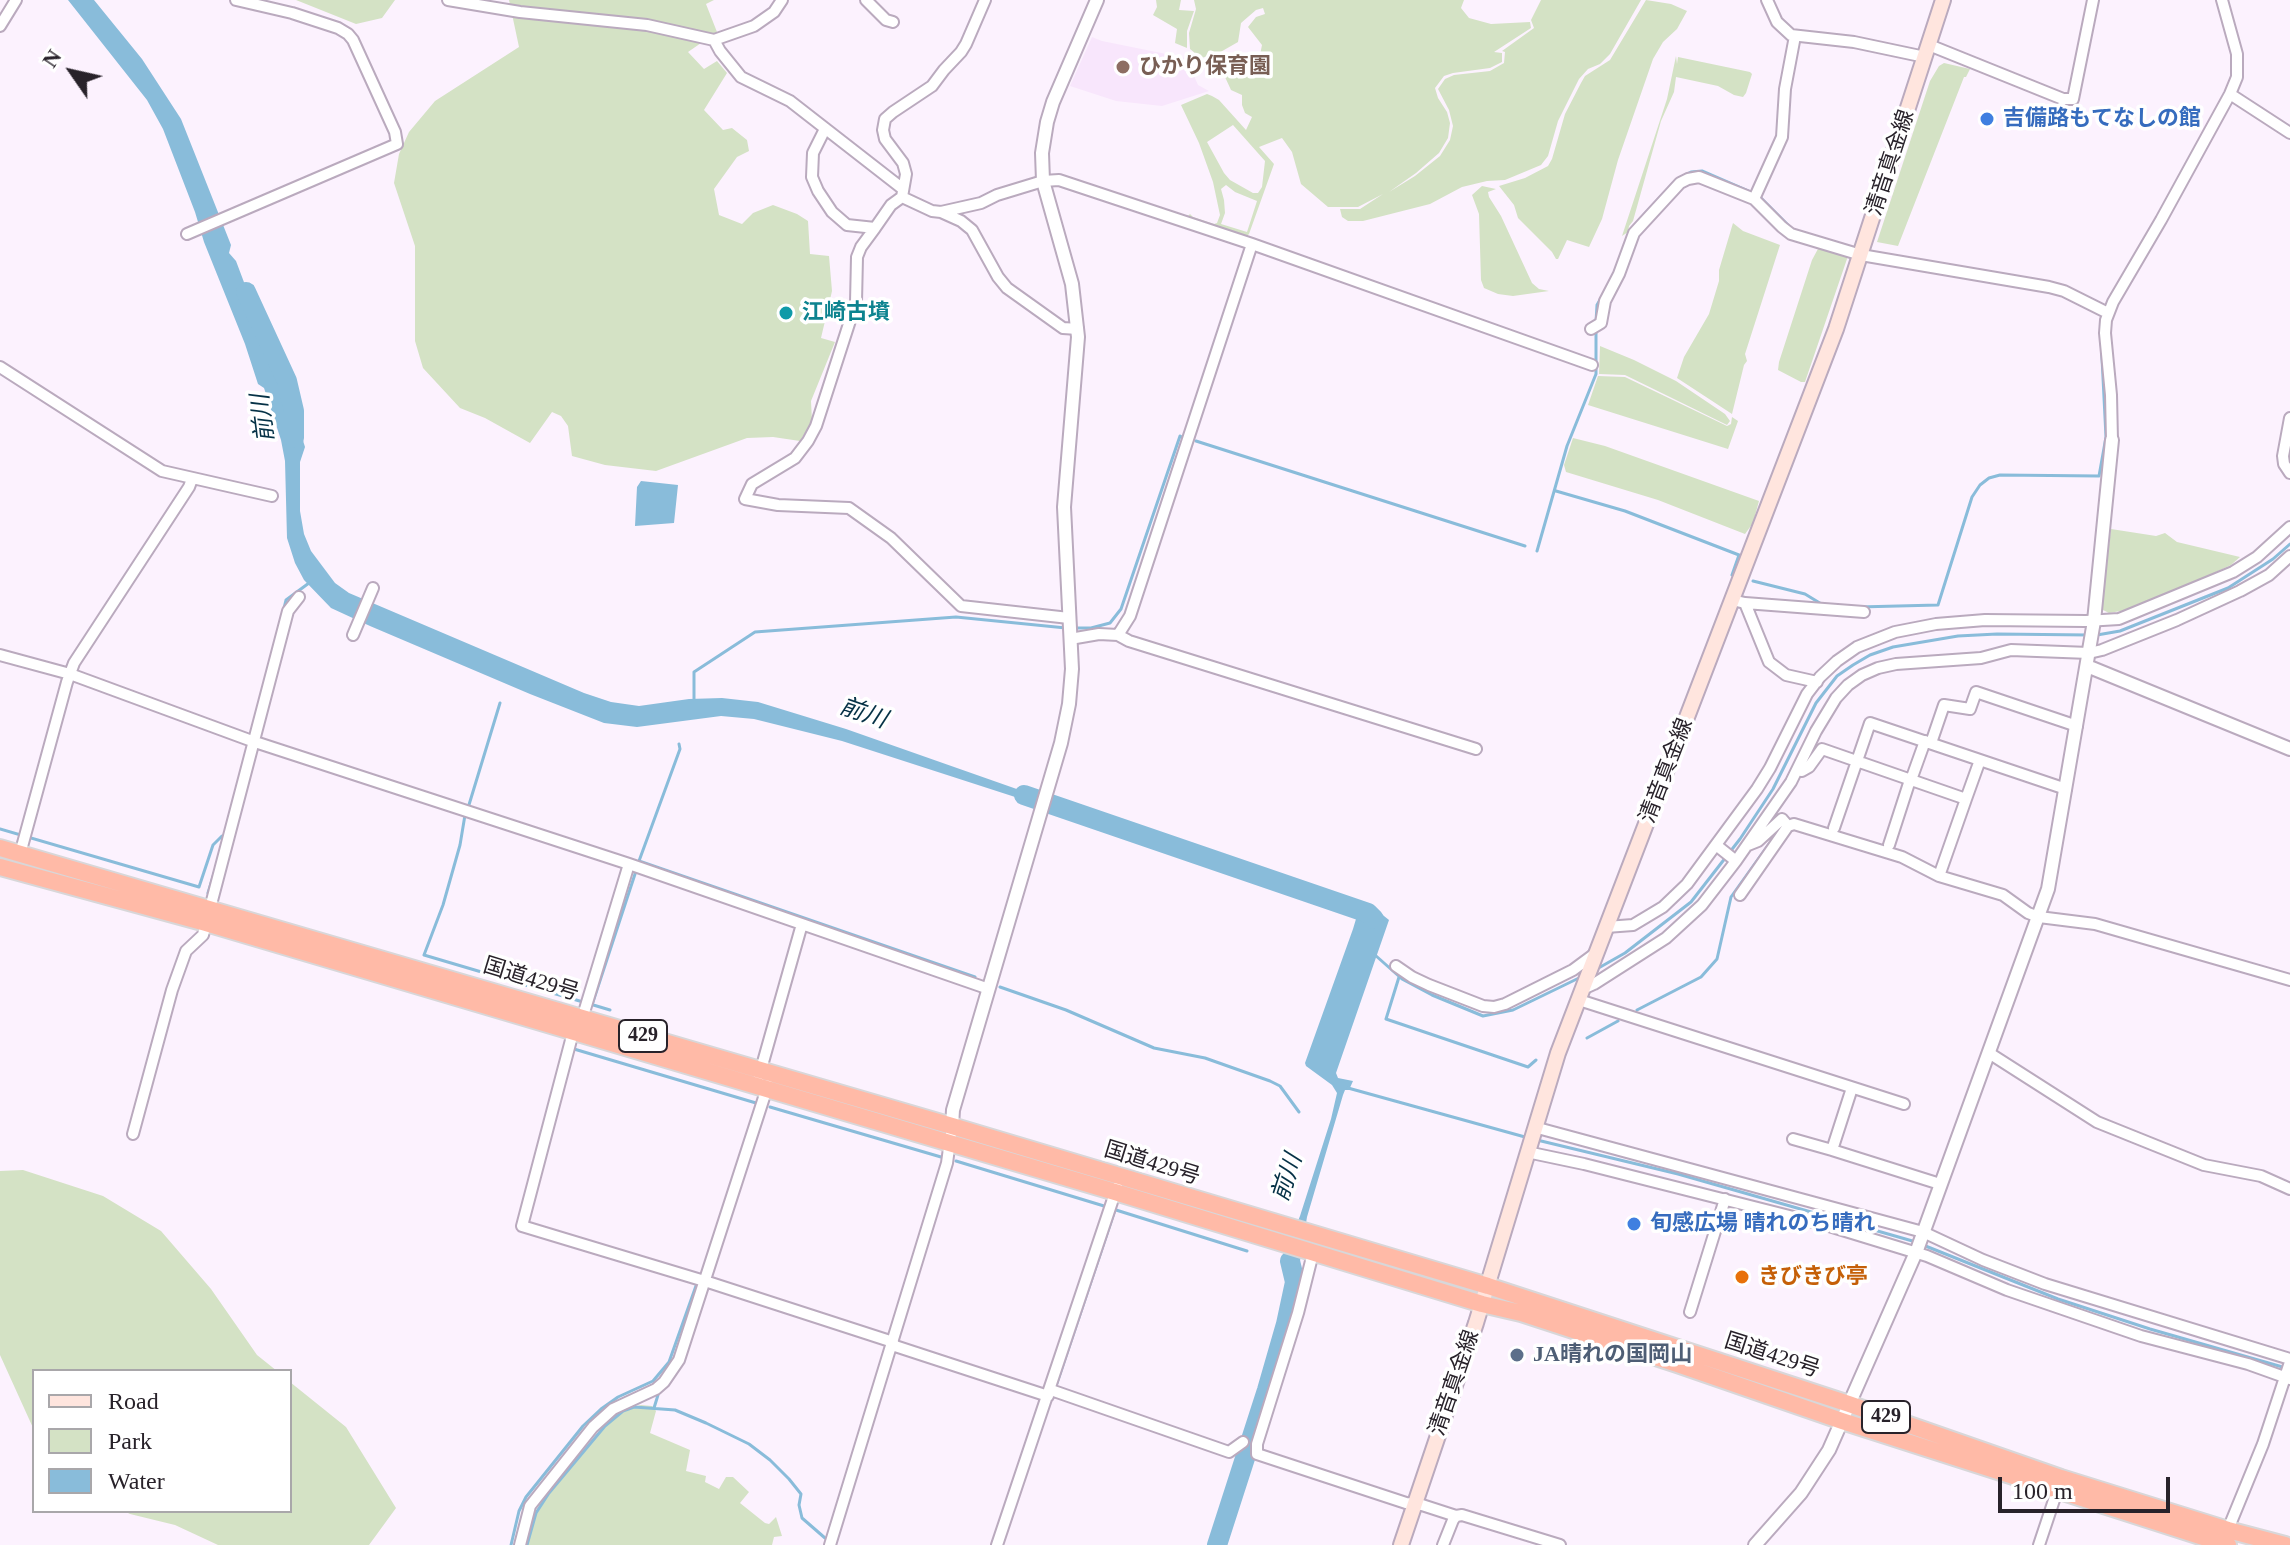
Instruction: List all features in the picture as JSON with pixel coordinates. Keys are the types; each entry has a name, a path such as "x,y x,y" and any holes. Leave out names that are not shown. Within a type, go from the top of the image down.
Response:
{"highway":[{"name":"国道429号","path":"0,848 24,842 208,916"},
{"name":"国道429号","path":"0,867 208,916 582,1014 764,1080 1282,1234 1482,1304 1521,1313 1842,1421 2059,1485 2225,1541 2285,1545"},
{"name":"国道429号","path":"1312,1246 1488,1286 1849,1404 2059,1485"}],"main road":[{"name":"清音真金線","path":"1401,1545 1488,1286 1558,1053 1738,602 1836,329 1943,0"}],"street":[{"path":"0,26 16,0"},
{"path":"189,234 397,144 395,132 348,34 292,13 236,0"},
{"path":"448,0 520,12 647,25 714,40 754,26 774,12 782,0"},
{"path":"866,0 886,20 893,22"},
{"path":"985,0 961,52 932,86 885,119 885,139 903,163 906,174 902,193 861,247 857,257 856,302 816,426 795,458 752,484 745,499 778,505 849,508 891,538 961,606 1099,634 1118,635 1476,749"},
{"path":"830,1545 947,1163 953,1110 1061,743 1069,704 1072,669 1064,507 1078,329 1072,284 1043,181 1044,138 1050,113 1097,0"},
{"path":"1767,0 1777,22 1795,36 1927,51 2063,99 2073,99 2093,0"},
{"path":"1755,1545 1817,1471 1842,1421 1919,1243 2048,889 2093,625 2112,440 2105,333 2108,313 2237,77 2237,54 2222,0"},
{"path":"1756,196 1782,137 1785,89 1795,36"},
{"path":"714,40 741,77 790,101 902,193 932,211 961,221 972,230 1007,288 1063,328 1078,329"},
{"path":"2230,94 2290,133"},
{"path":"825,129 813,153 812,177 818,191 832,212 847,225 875,228"},
{"path":"1595,327 1634,233 1680,183 1699,177 1756,196 1791,234 1861,255 2049,287 2108,313"},
{"path":"941,212 981,203 1043,181 1059,180 1252,244 1592,365"},
{"path":"1118,635 1130,616 1252,244"},
{"path":"0,367 162,471 272,496"},
{"path":"2290,418 2283,456 2290,473"},
{"path":"24,842 74,663 192,479"},
{"path":"1606,927 1633,925 1663,907 1687,884 1719,848 1770,768 1796,714 1817,682 1837,661 1857,647 1915,627 1959,621 2093,625 2119,619 2223,576 2257,557 2290,527"},
{"path":"2089,654 2177,620 2240,591 2269,575 2290,556"},
{"path":"354,634 373,589"},
{"path":"133,1134 172,990 186,951 203,935 251,741 288,611 299,597"},
{"path":"1738,602 1864,612"},
{"path":"1738,602 1769,662 1786,675 1817,682"},
{"path":"1583,990 1679,928 1712,893 1797,770 1836,698 1862,675 1878,668 1981,658 2011,650 2089,654 2290,749"},
{"path":"0,655 70,674 251,741 634,866 989,989"},
{"path":"1889,845 1910,780 1944,705 1970,709 1976,692 2077,726"},
{"path":"1834,828 1870,723 2066,789"},
{"path":"1797,770 1809,767 1822,749 1966,799"},
{"path":"1940,874 1980,760"},
{"path":"1747,845 1758,841 1782,819 1786,824"},
{"path":"1786,824 1902,857 1940,874 2003,895 2039,917 2095,924 2290,980"},
{"path":"1740,895 1786,824"},
{"path":"1719,848 1735,860"},
{"path":"634,866 582,1014 522,1226 705,1281 1229,1452 1243,1442"},
{"path":"520,1545 530,1506 537,1494 593,1427 613,1409 656,1389 679,1360 764,1080 802,924"},
{"path":"1396,966 1429,985 1483,1006 1494,1007 1573,970 1596,955"},
{"path":"1583,990 1904,1104"},
{"path":"1989,1053 2097,1122 2204,1165 2261,1176 2290,1189"},
{"path":"1832,1150 1852,1088"},
{"path":"1531,1139 1584,1164 1829,1226 1919,1243 1959,1269 2007,1290 2141,1336 2287,1377"},
{"path":"1531,1139 1983,1260 2045,1284 2290,1361 2263,1444 2225,1541"},
{"path":"1793,1139 1940,1184"},
{"path":"997,1545 1117,1185"},
{"path":"1690,1312 1725,1199"},
{"path":"1312,1246 1298,1313 1257,1444 1257,1454 1414,1504 1560,1545"},
{"path":"2039,1545 2059,1485"},
{"path":"1443,1545 1456,1516"}],"shaded area":[{"path":"1092,37 1186,58 1198,85 1209,91 1162,106 1116,101 1070,86"}],"green space":[{"path":"296,0 395,0 382,18 356,24"},
{"path":"509,0 714,0 706,4 717,32 688,52 704,69 717,61 727,73 704,110 723,130 732,128 747,140 749,151 737,157 714,189 719,215 742,224 753,213 773,205 808,221 810,254 829,256 832,291 821,338 835,342 811,401 812,421 800,441 773,437 747,438 656,471 605,465 572,456 568,426 561,416 552,412 530,443 460,408 423,368 415,341 415,246 394,183 399,154 409,132 435,101 519,47"},
{"path":"1156,0 1181,0 1179,10 1194,11 1187,31 1187,48 1175,43 1177,29 1153,15"},
{"path":"1194,0 1464,0 1461,8 1469,18 1491,24 1530,22 1531,28 1494,52 1502,53 1502,62 1490,68 1444,76 1435,88 1450,123 1448,138 1439,153 1389,192 1415,176 1440,156 1450,140 1453,126 1438,89 1445,79 1490,71 1504,63 1505,52 1502,51 1534,28 1531,20 1541,0 1641,0 1610,54 1579,79 1558,121 1548,156 1541,165 1505,180 1462,187 1430,204 1363,221 1348,221 1342,217 1340,209 1360,209 1383,194 1358,207 1328,207 1301,184 1292,152 1282,138 1259,147 1274,164 1245,238 1192,221 1188,216 1190,214 1214,224 1220,215 1213,182 1181,105 1207,94 1219,100 1246,130 1252,117 1245,113 1242,95 1231,90 1225,77 1230,65 1260,55 1262,45 1248,27 1256,17 1265,14 1263,8 1256,10 1241,23 1238,42 1217,54 1201,58 1190,49 1189,33 1196,9","holes":["1233,125 1265,161 1262,187 1258,193 1230,180 1207,142","1226,185 1257,201 1247,232 1221,224 1225,213 1221,189"]},
{"path":"1646,0 1671,4 1687,11 1653,59 1618,160 1602,219 1589,247 1567,240 1556,259 1518,218 1514,205 1499,186 1525,178 1548,166 1565,114 1585,76 1610,60"},
{"path":"1676,56 1677,64 1678,57 1752,74 1743,97 1718,86 1676,77 1633,221 1628,232 1622,236 1667,99"},
{"path":"1944,63 1970,69 1964,77 1898,246 1877,242 1930,81"},
{"path":"1482,186 1496,189 1488,192 1489,197 1532,283 1539,289 1549,291 1513,296 1484,288 1481,280 1479,214 1472,195"},
{"path":"1733,223 1743,231 1780,245 1745,354 1747,361 1732,414 1677,378 1684,357 1709,314"},
{"path":"1819,247 1848,256 1805,382 1801,382 1778,370 1779,362"},
{"path":"1600,346 1676,381 1725,414 1730,421 1727,425 1625,375 1599,374"},
{"path":"1598,376 1625,377 1727,426 1731,424 1732,417 1738,421 1728,449 1588,405"},
{"path":"1573,438 1605,446 1759,501 1753,523 1745,534 1658,500 1566,472 1564,465"},
{"path":"2111,529 2156,536 2165,533 2177,542 2240,557 2231,565 2138,608 2109,613 2101,609"},
{"path":"23,1170 103,1196 161,1231 211,1289 257,1355 274,1369 32,1369 32,1426 0,1355 0,1171"},
{"path":"292,1384 346,1427 396,1508 369,1545 218,1545 175,1525 130,1514 292,1513"},
{"path":"641,1405 652,1406 656,1411 650,1433 690,1450 686,1471 706,1476 705,1482 719,1489 726,1477 733,1477 749,1492 740,1503 765,1523 769,1524 776,1517 782,1536 774,1537 772,1545 525,1545 534,1514 545,1495 612,1416"}],"water":[{"path":"68,0 94,0 142,59 181,119 231,245 229,253 236,261 300,431 305,447 300,462 300,511 304,534 311,551 335,583 349,593 611,702 639,706 722,698 758,702 846,729 1048,800 1046,807 842,741 754,719 721,716 637,727 604,723 331,608 304,580 295,563 287,538 285,461 281,440 264,388 258,384 163,129 147,100"},
{"path":"641,481 678,485 674,523 635,526 637,487"},
{"path":"1353,904 1379,912 1389,920 1336,1073 1338,1078 1353,1081 1343,1095 1307,1217 1296,1286 1292,1285 1281,1262 1300,1216 1337,1093 1332,1085 1305,1063 1353,929 1356,919"}],"waterway":[{"path":"1639,220 1676,180 1691,172 1702,171 1755,194"},
{"path":"1760,197 1788,225"},
{"name":"前川","path":"246,292 287,381 294,411 294,438"},
{"path":"1596,322 1597,305 1601,298"},
{"path":"1537,551 1567,446 1596,374 1596,329"},
{"path":"1858,607 1938,605 1972,497 1989,478 2000,475 2099,476 2106,437 2101,338"},
{"path":"1073,628 1091,628 1110,623 1121,609 1182,437"},
{"path":"1196,441 1525,546"},
{"path":"1556,491 1625,511 1739,555 1732,575"},
{"path":"2097,635 2120,631 2228,588 2290,544"},
{"path":"1753,581 1805,594 1823,605"},
{"path":"284,608 286,600 309,583"},
{"path":"694,699 694,672 755,632 956,617 1066,628"},
{"path":"1595,970 1625,953 1691,902 1740,839 1773,789 1816,703 1837,676 1853,665 1893,647 1958,636 2089,635"},
{"path":"468,808 500,703"},
{"path":"639,861 680,749 679,744"},
{"name":"前川","path":"1024,795 1368,913 1374,919"},
{"path":"465,815 443,905 424,955 583,1002"},
{"path":"0,829 199,887 213,845 225,836"},
{"path":"1637,1010 1701,977 1717,959 1731,897 1779,830"},
{"path":"639,861 975,977"},
{"path":"592,1005 637,868"},
{"path":"208,893 215,870"},
{"path":"1375,955 1402,979 1483,1016 1513,1010 1581,977"},
{"path":"1399,977 1386,1019 1528,1067 1536,1060"},
{"path":"1000,987 1066,1010 1154,1048 1205,1058 1270,1081 1280,1086 1299,1112"},
{"path":"590,1004 610,1010"},
{"path":"1587,1038 1618,1021"},
{"path":"574,1049 756,1103"},
{"path":"1348,1088 1525,1137"},
{"path":"770,1107 941,1157"},
{"path":"1537,1140 1678,1174 1916,1242"},
{"path":"956,1161 1104,1206"},
{"path":"1056,1386 1115,1210"},
{"path":"1116,1210 1247,1251"},
{"path":"1923,1245 2058,1299 2286,1368"},
{"name":"前川","path":"1217,1545 1286,1324 1295,1282 1290,1261"},
{"path":"511,1545 519,1511 526,1497 583,1426 618,1397 653,1381 669,1362 697,1283"},
{"path":"654,1408 658,1395"},
{"path":"527,1545 536,1513 549,1493 605,1426 623,1411 634,1407 675,1410 749,1444 789,1479 801,1494 799,1505 802,1518 825,1538"}],"place":[{"name":"ひかり保育園","path":"1123,67"},
{"name":"吉備路もてなしの館","path":"1987,119"},
{"name":"江崎古墳","path":"786,313"},
{"name":"旬感広場 晴れのち晴れ","path":"1634,1224"},
{"name":"きびきび亭","path":"1742,1277"},
{"name":"JA晴れの国岡山","path":"1517,1355"}]}
